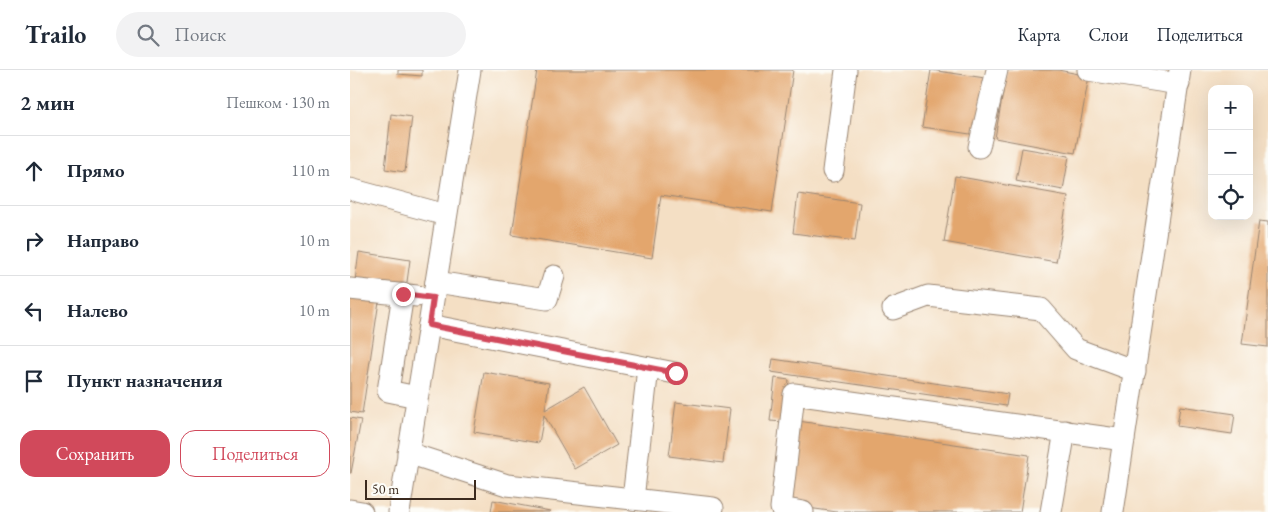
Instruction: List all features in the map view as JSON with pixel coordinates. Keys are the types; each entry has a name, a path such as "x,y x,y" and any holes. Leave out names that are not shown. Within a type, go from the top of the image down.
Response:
{"lane":[{"path":"399,512 470,70"},
{"path":"833,170 846,70"},
{"path":"979,147 997,70"},
{"path":"1088,70 1180,77 1112,512"},
{"path":"350,189 446,215"},
{"path":"350,288 403,294 434,290 546,300 554,276"},
{"path":"403,294 388,391 417,397"},
{"path":"893,309 928,296 1041,309 1076,349 1135,371"},
{"path":"429,325 676,373"},
{"path":"633,499 648,368"},
{"path":"803,512 781,508 794,394 1124,440"},
{"path":"1051,512 1065,431"},
{"path":"408,453 507,484 713,508"},
{"path":"350,510 362,512"}],"building":[{"path":"398,70 422,70 422,76 398,74"},
{"path":"537,70 793,70 772,212 661,195 652,258 512,235"},
{"path":"931,70 985,78 977,135 922,127"},
{"path":"1007,70 1058,70 1089,76 1075,153 995,138"},
{"path":"391,114 412,117 405,172 385,169"},
{"path":"1022,148 1069,156 1063,190 1016,181"},
{"path":"955,176 1068,196 1056,262 944,242"},
{"path":"798,194 860,203 855,241 793,233"},
{"path":"1259,221 1268,222 1268,347 1242,344"},
{"path":"359,252 410,260 406,289 355,281"},
{"path":"350,297 379,301 362,414 350,412"},
{"path":"773,359 1008,394 1006,406 771,372"},
{"path":"484,372 549,383 545,410 584,387 617,445 575,469 544,415 539,443 474,432"},
{"path":"775,378 789,380 784,422 770,421"},
{"path":"676,402 730,409 723,463 669,456"},
{"path":"1180,406 1235,414 1232,434 1177,426"},
{"path":"350,418 361,420 351,473 350,473"},
{"path":"798,421 1029,455 1020,512 837,512 786,505"},
{"path":"493,500 550,511 550,512 491,512"}],"route":[{"path":"403,294 433,298 429,325 676,373"}]}
